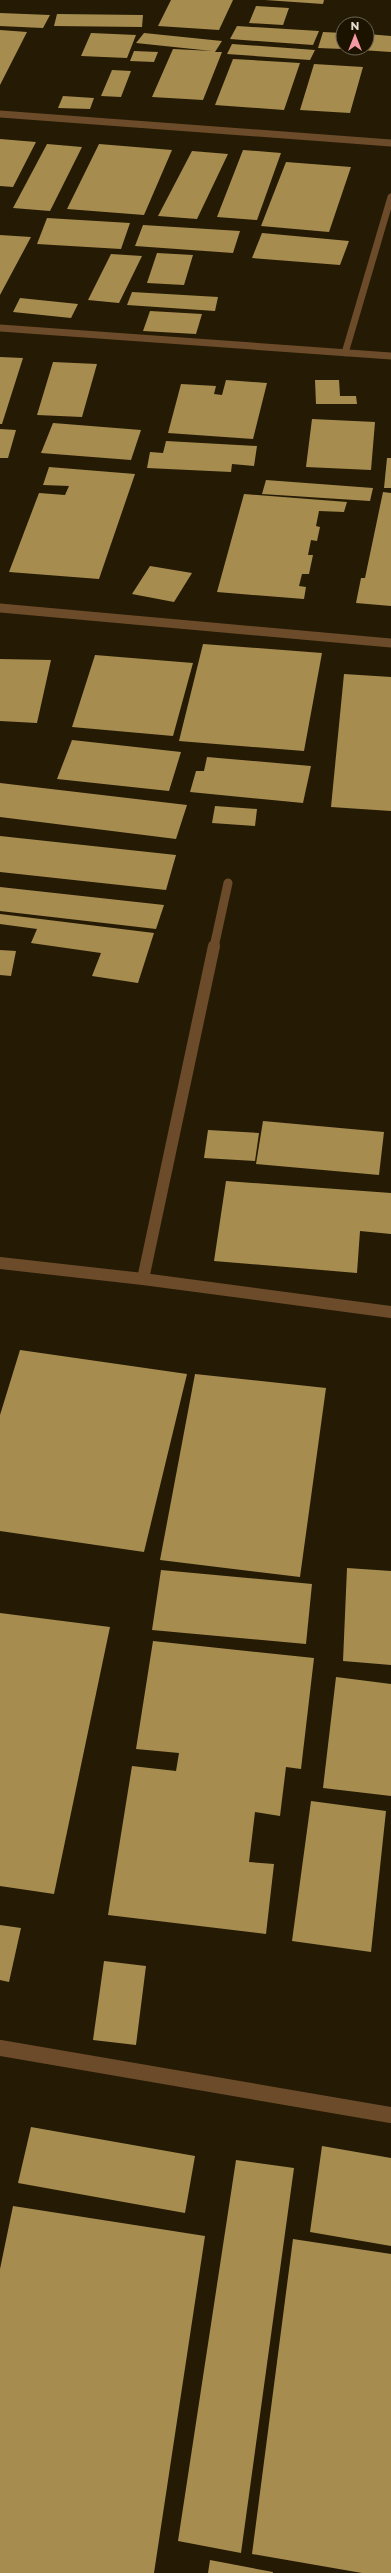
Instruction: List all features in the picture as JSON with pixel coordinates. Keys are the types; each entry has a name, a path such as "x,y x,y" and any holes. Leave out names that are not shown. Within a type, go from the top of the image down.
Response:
{"street":[{"path":"0,114 391,143"},
{"path":"345,353 391,197"},
{"path":"0,328 391,356"},
{"path":"0,608 391,643"},
{"path":"143,1279 228,883"},
{"path":"0,1264 143,1279 391,1312"},
{"path":"0,2048 391,2115"}],"building":[{"path":"171,0 233,0 219,30 158,26"},
{"path":"265,0 324,0 323,4"},
{"path":"256,6 289,8 283,25 249,23"},
{"path":"0,13 50,15 43,28 0,26"},
{"path":"57,14 143,15 142,27 54,26"},
{"path":"237,26 319,31 313,45 230,39"},
{"path":"0,30 27,32 0,85"},
{"path":"323,32 335,33 335,49 318,48"},
{"path":"91,33 136,35 127,58 81,56"},
{"path":"144,33 222,41 215,52 222,52 203,100 152,97 173,49 212,51 136,43"},
{"path":"375,35 391,36 391,52 375,51"},
{"path":"232,44 315,50 310,60 227,54"},
{"path":"134,51 158,52 154,62 130,61"},
{"path":"233,59 300,63 284,110 215,105"},
{"path":"314,64 363,67 350,113 300,110"},
{"path":"112,70 131,71 121,97 101,96"},
{"path":"63,96 94,98 90,109 58,108"},
{"path":"0,139 36,142 13,187 0,186"},
{"path":"47,144 82,147 50,211 13,208"},
{"path":"99,144 172,150 144,215 67,209"},
{"path":"243,150 281,153 257,220 217,217"},
{"path":"192,151 228,154 197,219 158,216"},
{"path":"286,162 351,167 329,232 261,226"},
{"path":"47,218 130,223 121,249 37,244"},
{"path":"143,225 240,231 233,253 135,246"},
{"path":"262,233 349,241 340,265 252,258"},
{"path":"0,235 31,237 0,295"},
{"path":"157,253 193,255 184,285 147,283"},
{"path":"111,254 142,256 119,303 88,300"},
{"path":"132,292 218,297 215,311 127,305"},
{"path":"20,298 78,304 71,318 13,312"},
{"path":"150,311 202,314 196,334 143,331"},
{"path":"0,357 23,358 2,424 0,424"},
{"path":"53,362 97,364 82,417 37,415"},
{"path":"226,380 267,383 253,439 168,433 181,384 216,386 214,394 222,395"},
{"path":"315,380 339,380 340,396 356,396 357,404 316,404"},
{"path":"312,419 375,422 371,470 306,467"},
{"path":"53,423 141,430 131,460 41,453"},
{"path":"0,429 16,430 8,458 0,458"},
{"path":"166,441 257,446 254,466 232,464 231,472 147,468 150,452 163,453"},
{"path":"387,458 391,458 391,488 384,488"},
{"path":"49,467 135,474 99,579 9,572 39,493 65,495 69,486 43,485"},
{"path":"266,480 373,488 370,501 262,494"},
{"path":"383,492 391,493 391,606 356,603 361,578 365,578"},
{"path":"244,494 347,502 344,512 319,511 316,526 320,527 317,541 311,540 308,555 313,555 309,574 302,574 299,586 306,587 304,599 217,592"},
{"path":"150,566 192,573 174,602 132,594"},
{"path":"203,644 322,653 304,751 179,741"},
{"path":"95,655 193,663 173,736 72,727"},
{"path":"0,659 51,660 37,723 0,721"},
{"path":"344,674 391,677 391,811 331,807"},
{"path":"72,740 181,752 169,791 57,779"},
{"path":"207,757 311,766 303,803 190,792 196,771 204,771"},
{"path":"0,783 187,805 176,839 0,817"},
{"path":"215,806 257,809 255,826 212,823"},
{"path":"0,836 176,855 166,890 0,872"},
{"path":"0,887 164,905 156,929 0,911"},
{"path":"0,914 154,933 138,983 92,976 101,953 31,943 37,929 0,924"},
{"path":"0,950 16,951 11,976 0,975"},
{"path":"263,1121 384,1132 379,1175 256,1164"},
{"path":"208,1130 259,1133 255,1161 204,1158"},
{"path":"226,1181 391,1193 391,1234 360,1231 357,1273 214,1261"},
{"path":"20,1350 187,1374 144,1552 0,1531 0,1415"},
{"path":"195,1374 326,1388 300,1577 160,1560"},
{"path":"347,1568 391,1571 391,1665 343,1661"},
{"path":"161,1570 312,1584 306,1644 152,1630"},
{"path":"0,1613 110,1627 54,1894 0,1886"},
{"path":"153,1641 314,1658 301,1769 286,1767 280,1816 255,1812 249,1862 274,1864 266,1934 108,1915 132,1766 176,1771 179,1753 136,1749"},
{"path":"336,1677 391,1684 391,1796 323,1788"},
{"path":"311,1801 386,1811 371,1952 292,1941"},
{"path":"0,1925 21,1928 9,1982 0,1980"},
{"path":"104,1961 146,1966 136,2045 93,2040"},
{"path":"31,2127 195,2156 185,2213 18,2183"},
{"path":"322,2146 391,2158 391,2246 310,2232"},
{"path":"236,2160 294,2168 241,2553 178,2541"},
{"path":"13,2206 205,2236 154,2573 0,2573 0,2269"},
{"path":"293,2239 391,2254 391,2573 362,2573 252,2554"},
{"path":"210,2560 273,2572 273,2573 208,2573"}]}
